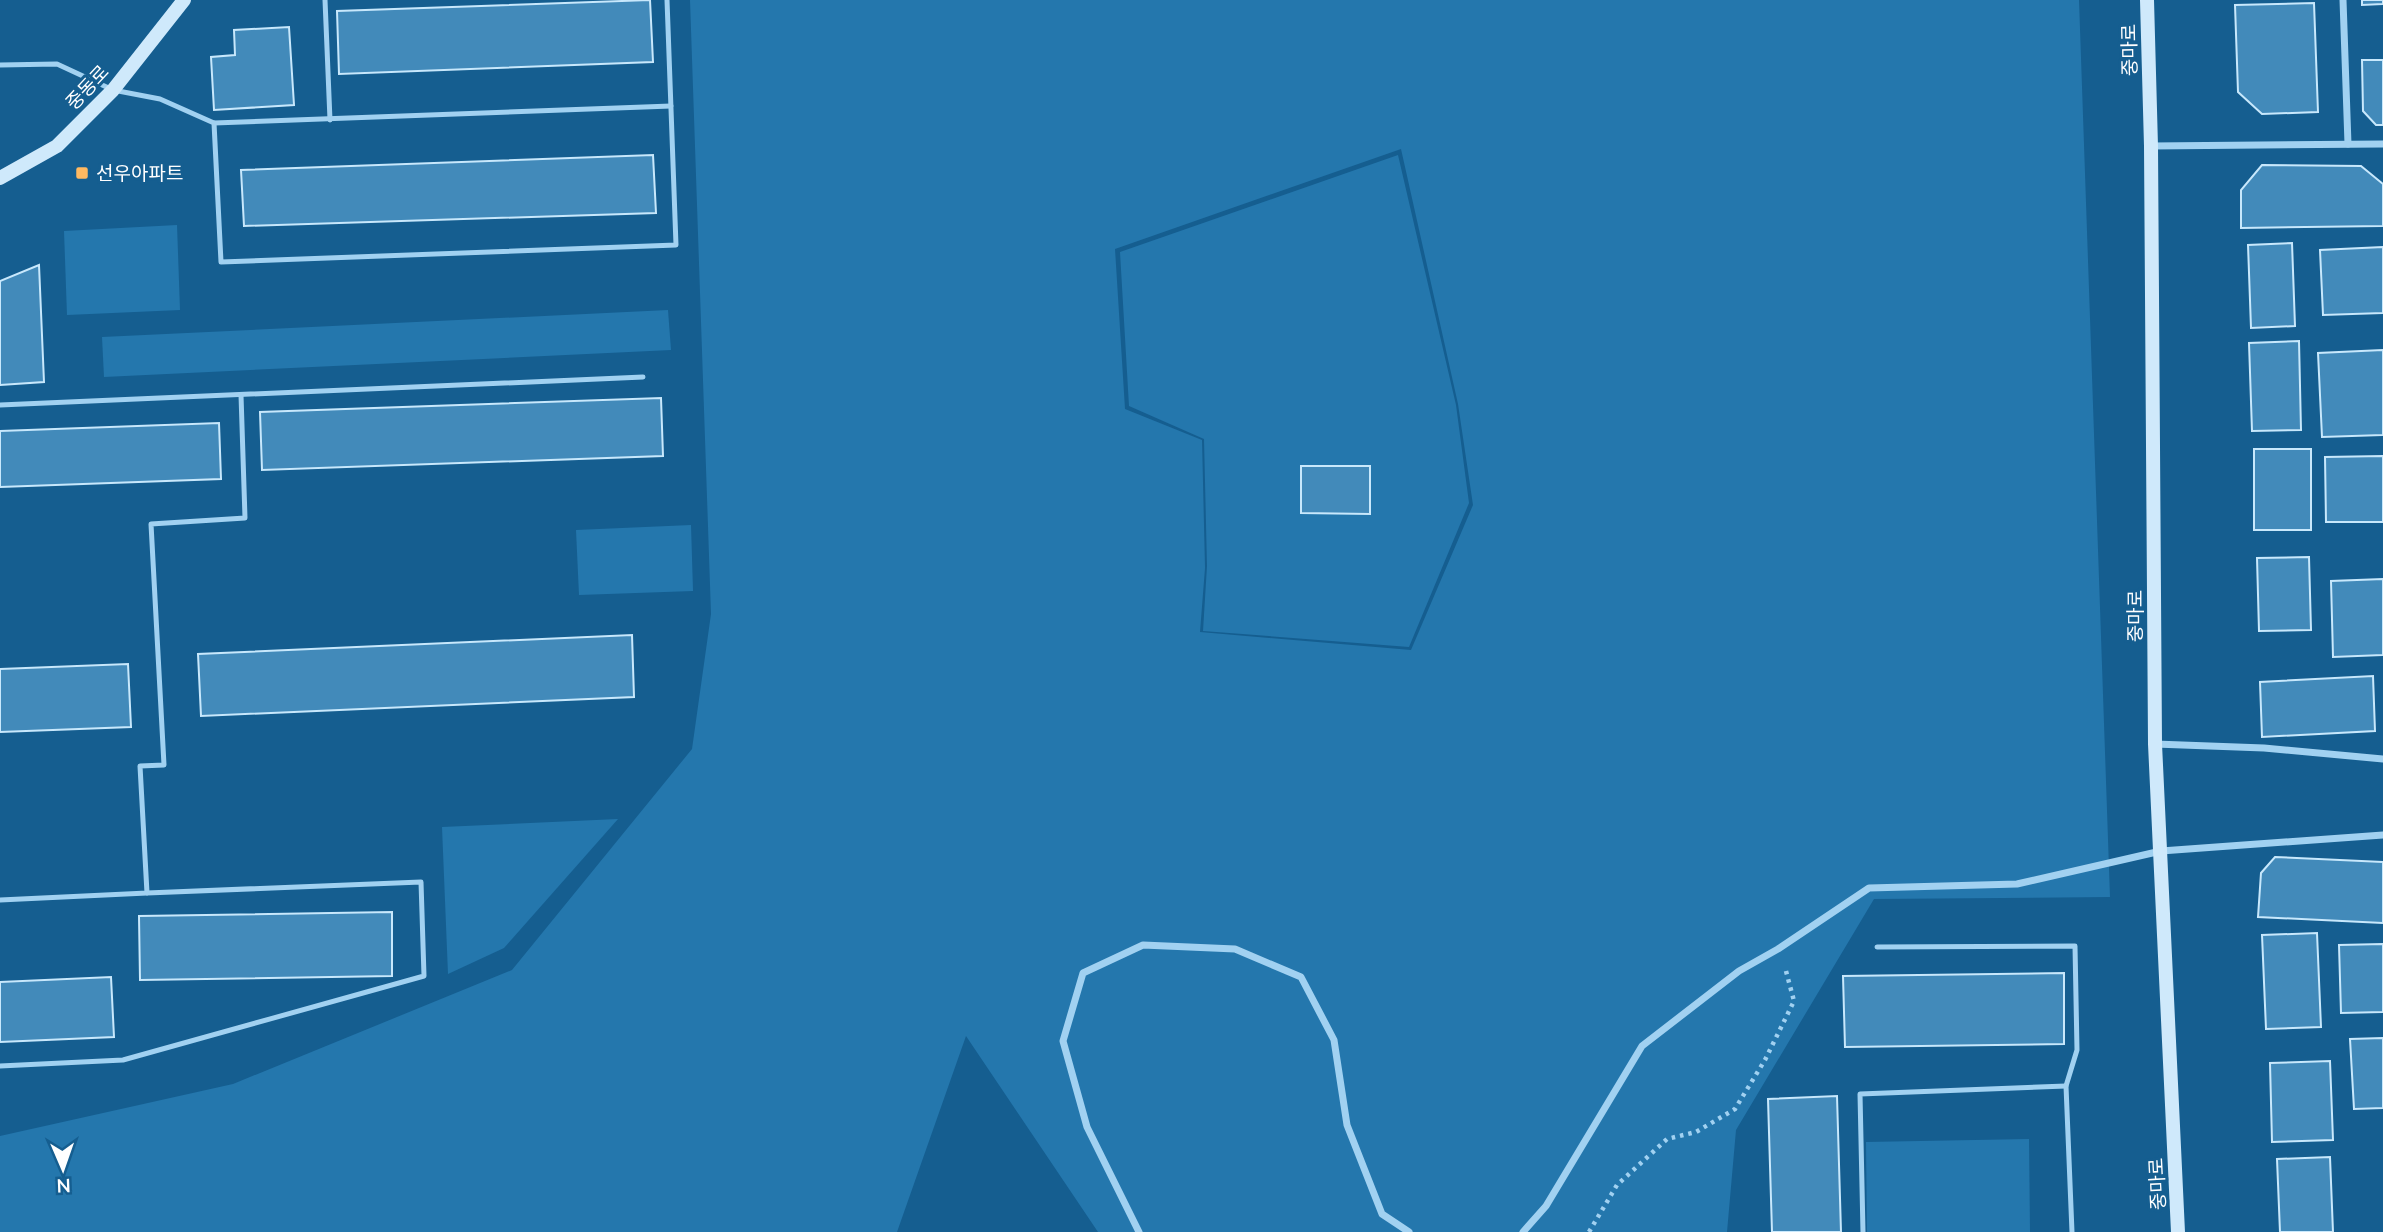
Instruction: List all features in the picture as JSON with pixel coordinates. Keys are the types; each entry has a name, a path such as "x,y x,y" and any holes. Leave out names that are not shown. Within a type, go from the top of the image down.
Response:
{"main road":[{"name":"중동로","path":"0,178 57,146 113,90 184,0"},
{"name":"중마로","path":"2147,0 2151,146 2155,744 2178,1232"}],"street":[{"path":"2343,0 2348,144"},
{"path":"2151,146 2383,144"},
{"path":"2155,744 2264,748 2383,759"},
{"path":"1523,1232 1546,1206 1642,1046 1739,971 1778,949 1869,888 2017,884 2161,851 2383,835"},
{"path":"1139,1232 1087,1127 1063,1041 1083,973 1143,945 1235,949 1301,977 1334,1040 1347,1125 1382,1213 1409,1232"}],"lane":[{"path":"325,0 330,120"},
{"path":"214,123 221,262 676,245 667,0"},
{"path":"0,65 57,64 113,90 160,99 214,123 671,106"},
{"path":"0,405 643,377"},
{"path":"147,892 140,766 164,765 151,524 245,518 241,395"},
{"path":"0,900 421,882 424,976 123,1060 0,1066"},
{"path":"1877,947 2075,946 2077,1050 2066,1086 2072,1232"},
{"path":"1863,1232 1860,1094 2066,1086"}],"path":[{"path":"1589,1232 1618,1185 1667,1139 1696,1132 1735,1109 1765,1060 1794,1000 1778,949"}],"shaded area":[{"path":"690,0 2079,0 2110,897 1874,899 1736,1130 1727,1232 1098,1232 966,1036 897,1232 0,1232 0,1136 233,1084 512,970 692,749 711,614","holes":["1401,149 1458,404 1473,505 1411,650 1200,632 1205,568 1202,440 1125,409 1115,249"]},
{"path":"1398,155 1456,405 1469,503 1409,647 1203,631 1207,566 1204,439 1129,406 1120,252"},
{"path":"177,225 180,310 67,315 64,231"},
{"path":"668,310 671,350 104,377 102,337"},
{"path":"691,525 693,591 579,595 576,530"},
{"path":"618,819 504,948 448,974 442,827"},
{"path":"2029,1139 2030,1232 1867,1232 1866,1142"}],"building":[{"path":"650,0 653,62 339,74 337,11"},
{"path":"2362,0 2383,0 2383,4 2362,5"},
{"path":"2314,3 2318,112 2262,114 2238,92 2235,5"},
{"path":"289,27 294,105 214,110 211,57 235,55 234,30"},
{"path":"2362,60 2383,60 2383,125 2376,125 2363,111"},
{"path":"653,155 656,213 244,226 241,170"},
{"path":"2262,165 2361,166 2383,184 2383,226 2241,228 2241,190"},
{"path":"2292,243 2295,326 2251,328 2248,245"},
{"path":"2383,247 2383,313 2323,315 2320,250"},
{"path":"39,265 44,382 0,385 0,281"},
{"path":"2299,341 2301,430 2252,431 2249,343"},
{"path":"2383,350 2383,435 2322,437 2318,353"},
{"path":"661,398 663,456 262,470 260,412"},
{"path":"219,423 221,479 0,487 0,431"},
{"path":"2254,449 2311,449 2311,530 2254,530"},
{"path":"2383,456 2383,522 2326,522 2325,457"},
{"path":"1301,466 1370,466 1370,514 1301,513"},
{"path":"2309,557 2311,630 2259,631 2257,558"},
{"path":"2383,579 2383,655 2333,657 2331,581"},
{"path":"632,635 634,697 201,716 198,654"},
{"path":"128,664 131,727 0,732 0,669"},
{"path":"2373,676 2375,731 2262,737 2260,682"},
{"path":"2275,857 2383,862 2383,923 2258,917 2261,873"},
{"path":"392,912 392,976 140,980 139,916"},
{"path":"2317,933 2321,1027 2266,1029 2262,935"},
{"path":"2383,944 2383,1012 2341,1013 2339,945"},
{"path":"2064,973 2064,1044 1845,1047 1843,976"},
{"path":"111,977 114,1037 0,1042 0,982"},
{"path":"2383,1038 2383,1108 2354,1109 2350,1039"},
{"path":"2330,1061 2333,1140 2272,1142 2270,1063"},
{"path":"1837,1096 1841,1232 1772,1232 1768,1099"},
{"path":"2330,1157 2333,1232 2280,1232 2277,1159"}],"place":[{"name":"선우아파트","path":"82,173"}]}
